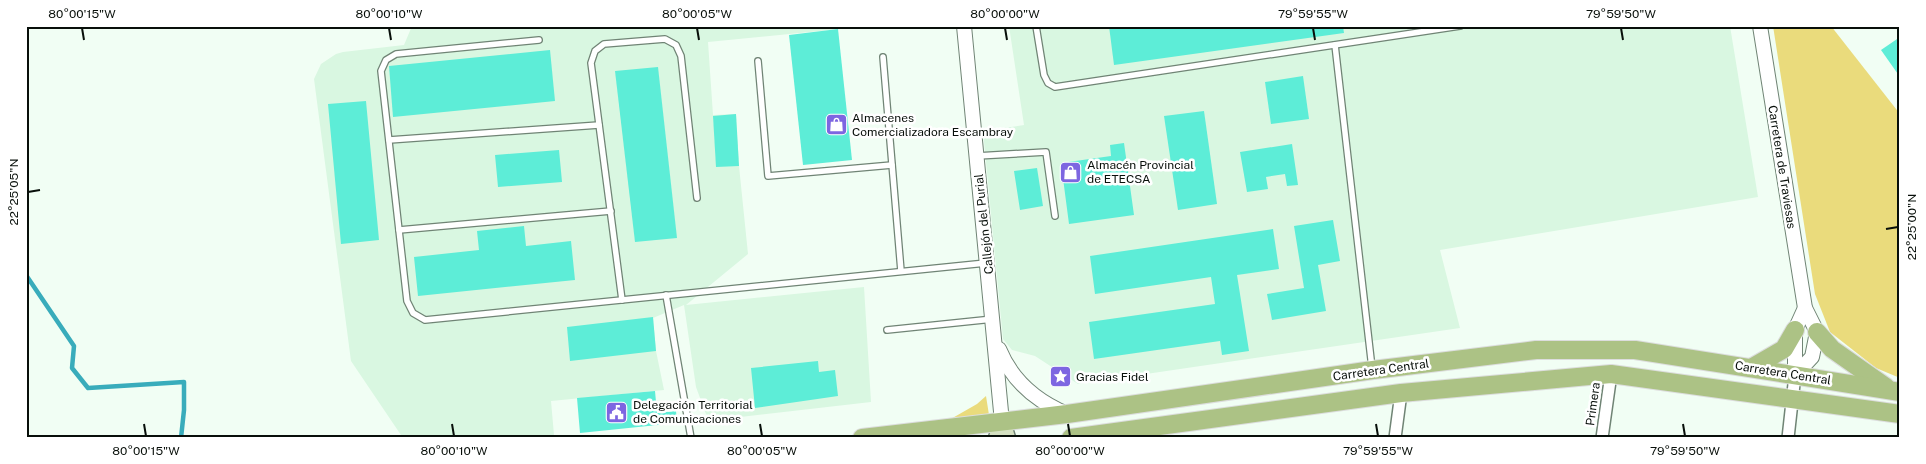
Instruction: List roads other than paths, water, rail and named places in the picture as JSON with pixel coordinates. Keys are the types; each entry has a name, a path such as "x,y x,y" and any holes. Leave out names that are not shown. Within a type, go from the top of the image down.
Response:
{"main road":[{"path":"1751,368 1784,349 1795,330"},
{"path":"1817,332 1832,350 1896,392"},
{"name":"Carretera Central","path":"862,438 1002,433 1067,414 1161,402 1373,370 1536,350 1635,350 1896,392"},
{"name":"Carretera Central","path":"1071,438 1401,393 1611,374 1900,414"}],"street":[{"name":"Callejón del Purial","path":"964,26 988,262 1002,433"},
{"name":"Carretera de Traviesas","path":"1760,26 1805,308 1817,332"},
{"path":"1788,438 1795,375 1795,330 1805,308"},
{"path":"1795,375 1812,357 1817,332"},
{"path":"995,339 1005,363 1022,386 1047,406 1067,414"},
{"name":"Primera","path":"1602,438 1611,374"},
{"path":"1395,438 1401,393"}],"lane":[{"path":"1036,26 1044,75 1048,83 1055,87 1460,26"},
{"path":"622,300 591,63 595,51 604,44 665,38 676,45 681,56 697,198"},
{"path":"539,40 396,54 386,60 381,71 408,301 413,313 425,320 988,262"},
{"path":"1335,45 1373,370"},
{"path":"883,57 901,271"},
{"path":"758,61 768,176 892,165"},
{"path":"389,140 599,124"},
{"path":"977,156 1046,152 1055,216"},
{"path":"399,230 610,211"},
{"path":"666,295 691,438"},
{"path":"887,330 993,319"}],"waterway":[{"path":"26,275 74,346 72,368 88,388 184,382 181,438"}],"place":[{"name":"Almacenes Comercializadora Escambray","path":"836,125"},
{"name":"Almacén Provincial de ETECSA","path":"1071,172"},
{"name":"Gracias Fidel","path":"1060,377"},
{"name":"Delegación Territorial de Comunicaciones","path":"617,412"}]}
